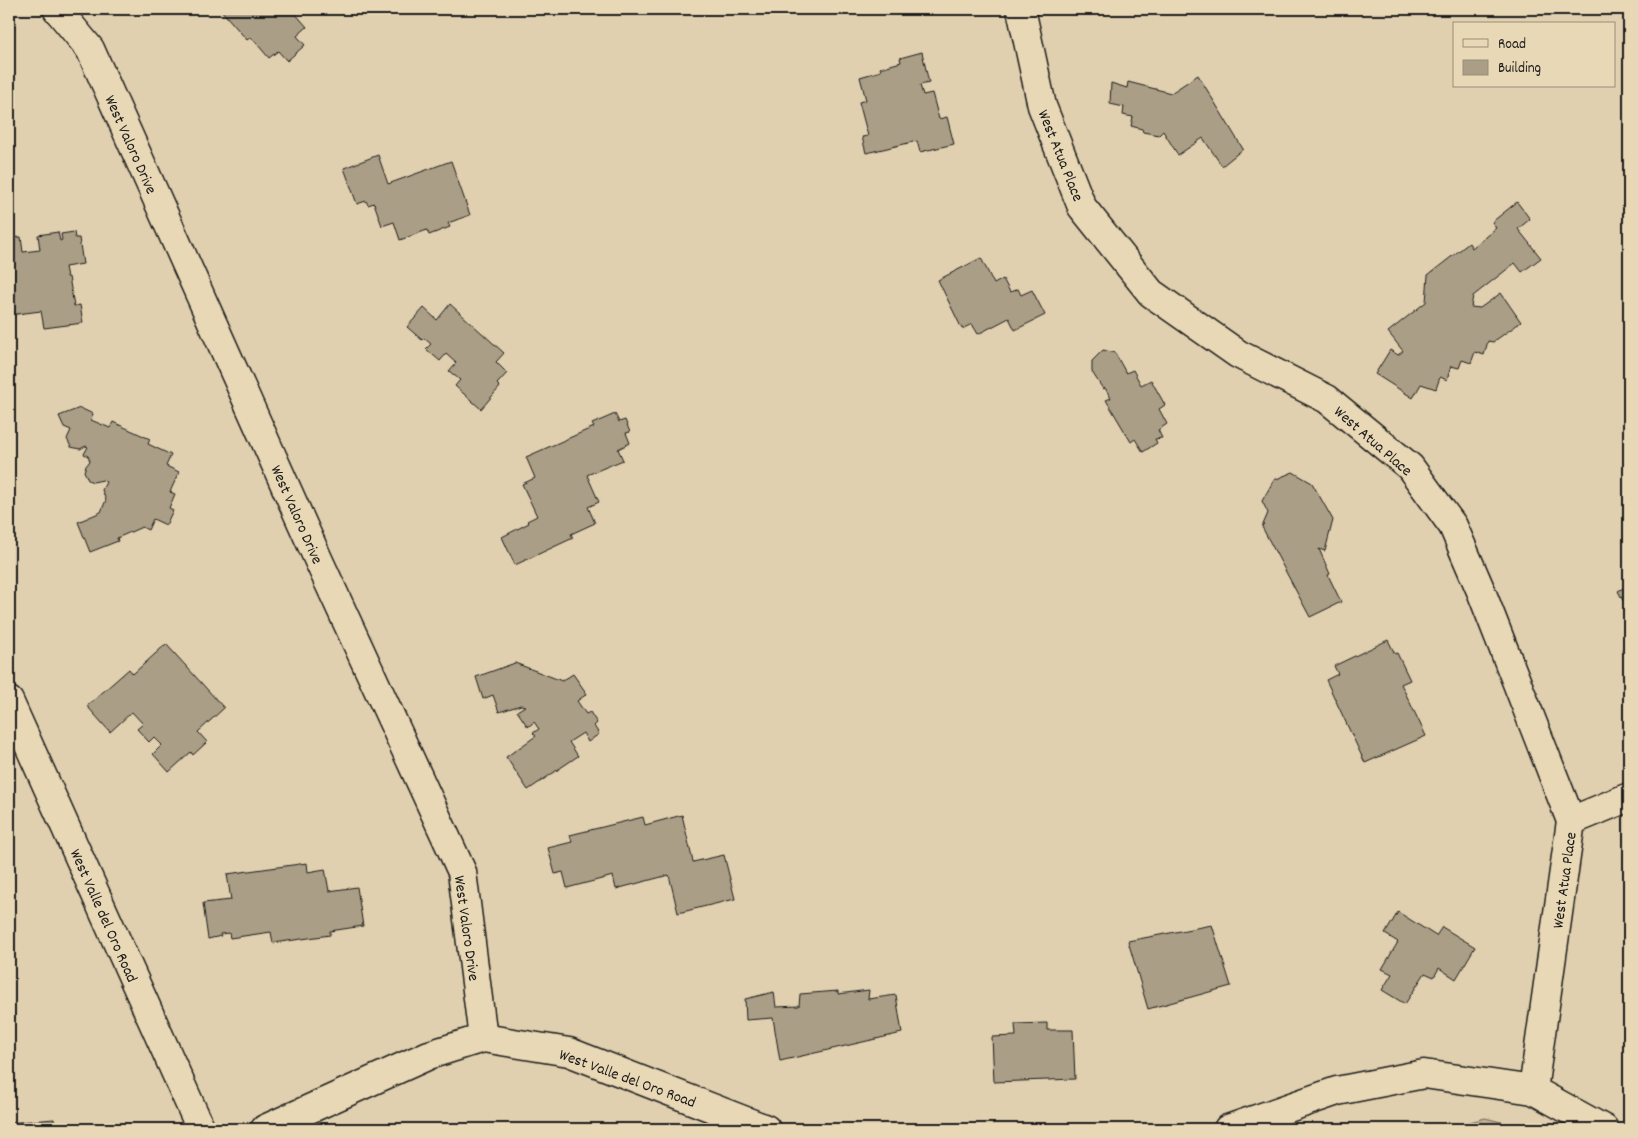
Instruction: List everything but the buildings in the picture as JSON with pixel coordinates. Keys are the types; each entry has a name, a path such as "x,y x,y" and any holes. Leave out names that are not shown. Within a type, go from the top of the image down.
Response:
{"street":[{"name":"West Valoro Drive","path":"57,9 90,49 311,543 462,872 483,1038"},
{"name":"West Atua Place","path":"1021,9 1042,106 1082,207 1151,293 1238,354 1327,399 1410,467 1453,526 1481,591 1571,821 1533,1090"},
{"name":"West Valle del Oro Road","path":"9,702 201,1129"},
{"path":"1571,821 1629,797"},
{"name":"West Valle del Oro Road","path":"265,1129 429,1056 483,1038 569,1052 766,1129"},
{"path":"1228,1129 1336,1092 1424,1074 1533,1090 1604,1129"}],"shaded area":[{"path":"1485,1118 1529,1129 1443,1129"}]}
